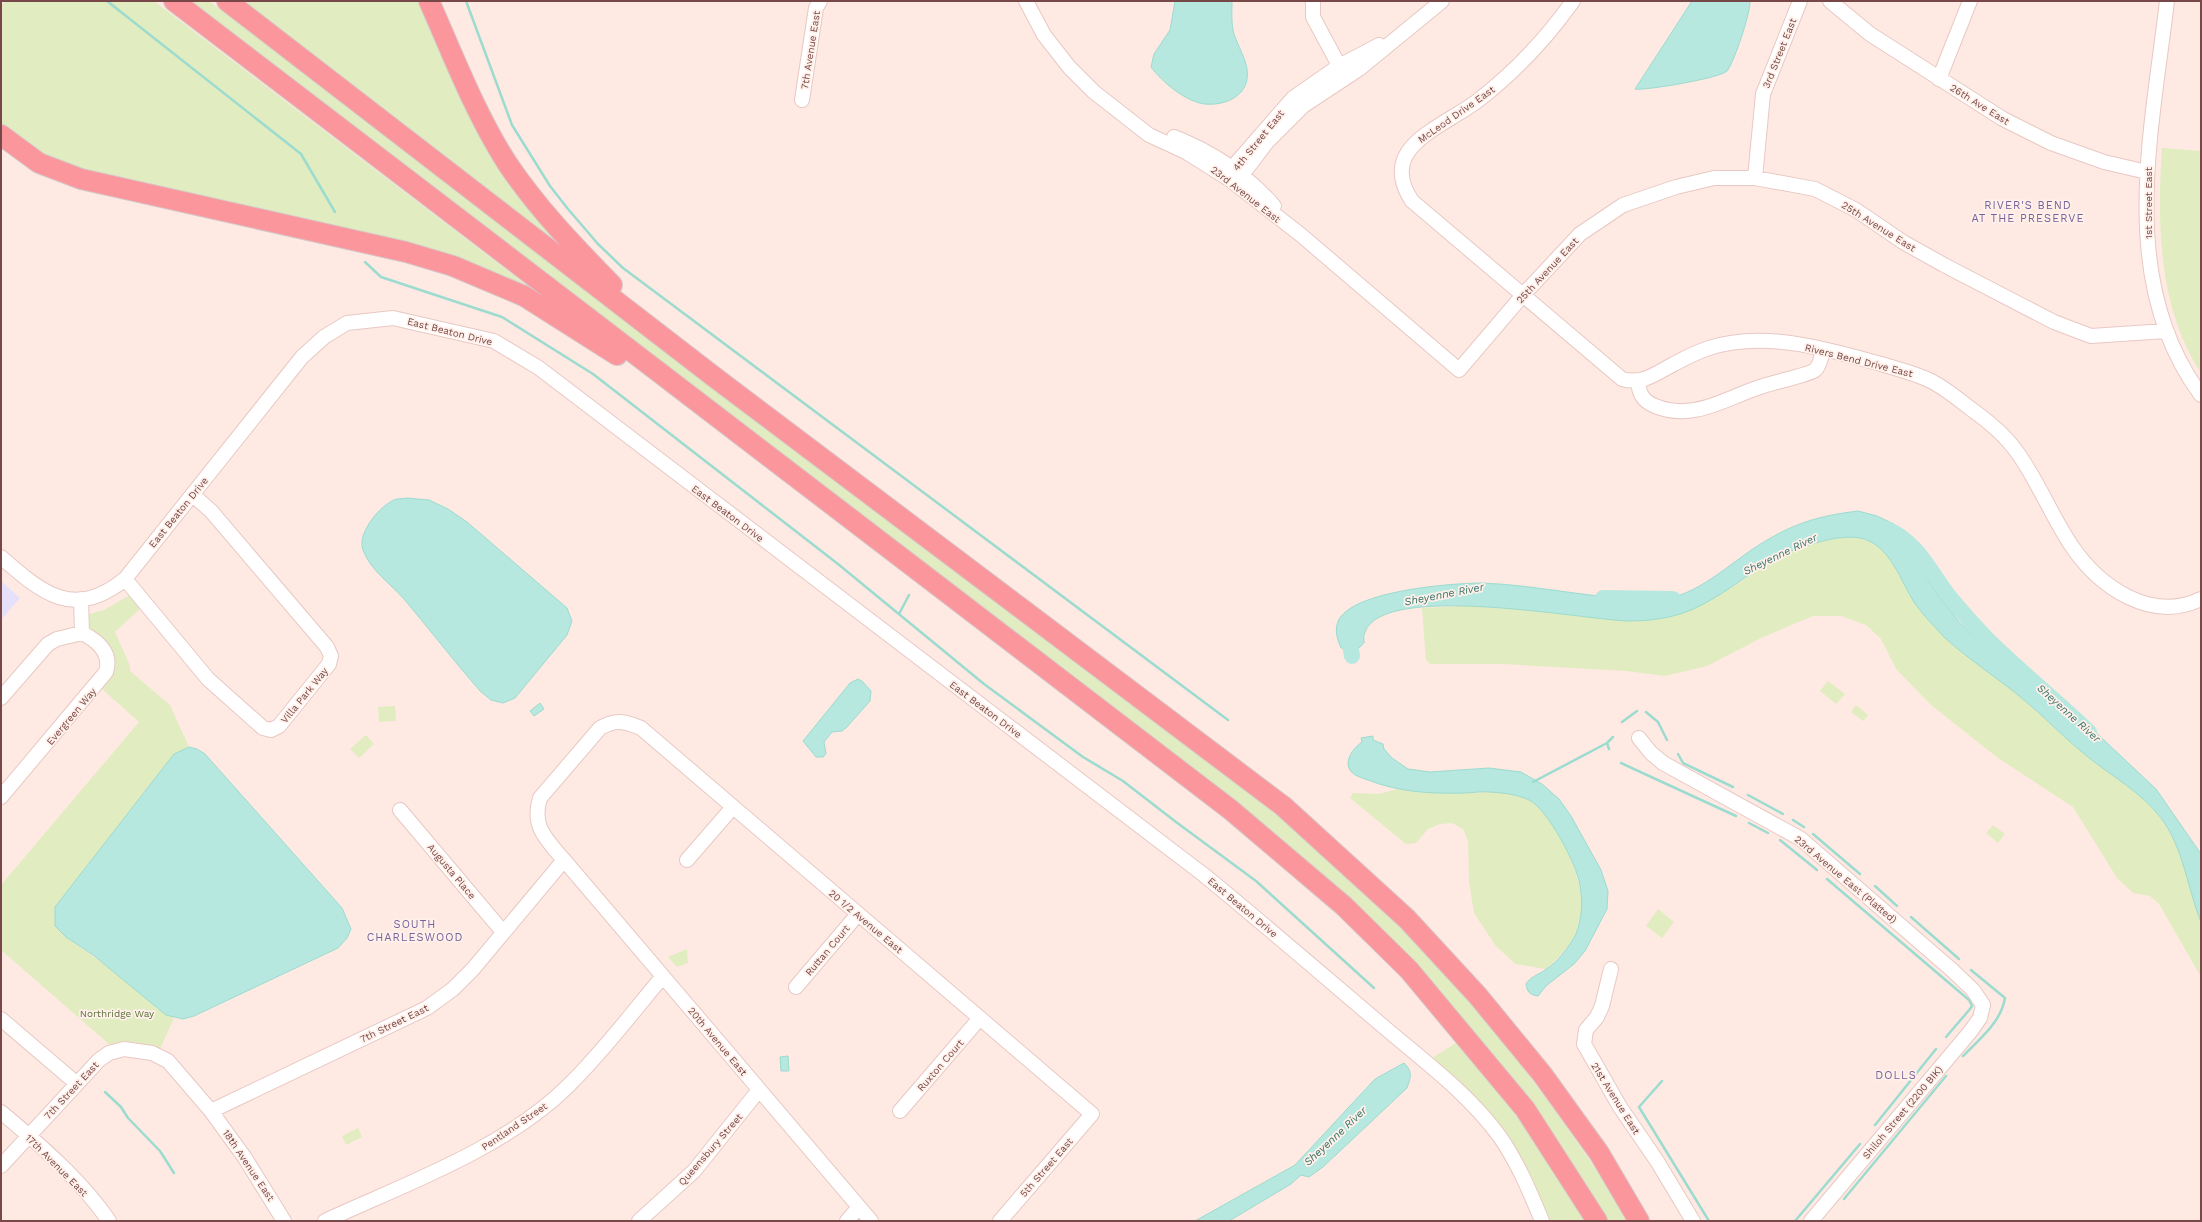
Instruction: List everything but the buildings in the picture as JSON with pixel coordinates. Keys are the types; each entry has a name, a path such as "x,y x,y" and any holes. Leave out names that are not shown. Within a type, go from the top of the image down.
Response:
{"highway":[{"path":"174,1 1231,810 1344,906 1409,970 1520,1104 1597,1221"},
{"path":"226,1 713,376 1277,801 1348,863 1408,919 1478,996 1542,1074 1606,1165 1639,1221"},
{"path":"429,1 460,72 492,137 524,186 561,234 713,376"},
{"path":"1,134 39,163 81,179 406,252 453,266 524,296 719,419"},
{"path":"1606,1165 1640,1202 1653,1221"}],"street":[{"name":"7th Avenue East","path":"802,100 816,8 820,1"},
{"name":"23rd Avenue East","path":"1026,1 1044,35 1069,68 1094,92 1149,135 1234,174 1271,202 1301,235 1459,370"},
{"path":"1314,1 1313,17 1342,72"},
{"name":"4th Street East","path":"1234,174 1293,98 1342,72 1408,31 1442,1"},
{"name":"McLeod Drive East","path":"1523,295 1412,201 1402,180 1402,168 1407,153 1417,141 1456,116 1508,76 1544,39 1573,1"},
{"name":"3rd Street East","path":"1755,178 1763,94 1800,1"},
{"name":"26th Ave East","path":"1830,1 1870,34 2002,119 2051,143 2104,162 2147,172"},
{"path":"1939,79 1970,1"},
{"name":"1st Street East","path":"2167,1 2147,172 2147,224 2150,264 2156,299 2166,331 2184,370 2201,395"},
{"name":"25th Avenue East","path":"1459,370 1523,295 1580,234 1623,205 1676,187 1714,178 1755,178 1815,189 1856,210 1903,242 1944,265 2054,322 2090,336 2166,331"},
{"path":"1523,295 1615,374 1622,379 1638,381 1638,391 1642,399 1650,404 1666,410 1683,413 1698,411 1759,387 1788,378 1808,375 1815,371 1823,351"},
{"name":"East Beaton Drive","path":"1,557 13,568 48,594 63,598 80,599 98,597 125,579 302,357 324,337 347,323 393,318 494,341 539,368 1204,875 1441,1075 1473,1106 1500,1137 1514,1158 1542,1221"},
{"name":"Rivers Bend Drive East","path":"1638,381 1652,377 1693,355 1732,343 1763,341 1794,344 1872,362 1931,381 1995,427 2016,450 2034,478 2071,544 2086,565 2108,585 2144,604 2160,607 2189,605 2201,600"},
{"name":"Villa Park Way","path":"125,579 208,679 263,728 271,730 279,726 329,664 331,656 327,647 211,511 193,494"},
{"path":"1,698 48,644 62,637 82,633 80,599"},
{"name":"Evergreen Way","path":"1,797 106,672 108,666 106,654 95,639 82,633"},
{"name":"20 1/2 Avenue East","path":"564,860 545,837 537,823 536,810 540,798 600,728 612,722 627,722 641,728 1092,1114"},
{"name":"23rd Avenue East (Platted)","path":"1639,738 1662,763 1801,839 1952,970 1973,990 1980,1000"},
{"path":"687,860 733,807"},
{"name":"Augusta Place","path":"400,810 503,932"},
{"name":"7th Street East","path":"1,1166 76,1083 99,1060 110,1053 124,1049 140,1049 168,1061 212,1111 427,1008 453,989 473,969 564,860"},
{"name":"20th Avenue East","path":"564,860 871,1221"},
{"name":"Ruttan Court","path":"796,987 858,914"},
{"name":"21st Avenue East","path":"1611,969 1602,1006 1597,1017 1586,1030 1584,1044 1620,1107 1657,1162 1693,1221"},
{"name":"Pentland Street","path":"325,1221 478,1150 542,1108 567,1087 663,976"},
{"name":"Shiloh Street (2200 BIK)","path":"1811,1221 1970,1032 1980,1018 1983,1005 1980,1000"},
{"name":"Ruxton Court","path":"900,1111 980,1018"},
{"path":"1,1019 76,1083"},
{"name":"Queensbury Street","path":"639,1221 666,1199 694,1171 759,1090"},
{"name":"18th Avenue East","path":"212,1111 245,1158 284,1221"},
{"name":"17th Avenue East","path":"1,1112 28,1136 99,1206 109,1221"},
{"name":"5th Street East","path":"1000,1221 1092,1114"},
{"path":"847,1221 859,1207"}],"shaded area":[{"path":"1,581 20,598 1,620"}],"green space":[{"path":"5,1 154,1 529,287 526,292 96,177 47,160 1,126 1,6"},
{"path":"181,1 209,1 1226,774 1300,834 1374,901 1460,991 1539,1088 1605,1183 1629,1221 1607,1221 1574,1167 1397,949"},
{"path":"234,1 423,1 558,239 554,244"},
{"path":"2162,148 2201,151 2201,373 2187,348 2176,321 2168,293 2161,235 2160,177"},
{"path":"1836,538 1859,538 1875,543 1888,555 1899,576 1944,636 2024,700 2075,746 2144,799 2162,819 2178,848 2201,922 2201,977 2159,904 2150,896 2133,893 2117,878 2073,807 1998,758 1931,705 1896,669 1881,639 1866,625 1841,616 1813,616 1761,638 1707,666 1665,676 1626,671 1504,664 1431,664 1426,660 1422,608 1481,605 1629,621 1664,618 1692,609 1736,585 1770,561 1803,546"},
{"name":"Northridge Way","path":"130,595 141,608 115,632 130,666 130,671 170,705 189,747 174,754 55,907 66,937 128,982 158,1009 174,1018 160,1049 134,1042 110,1045 1,950 1,885 139,722 102,689 112,674 87,623 86,615 104,610"},
{"path":"1828,681 1845,694 1836,704 1820,691"},
{"path":"1856,705 1868,715 1863,721 1851,712"},
{"path":"395,706 396,721 379,722 378,707"},
{"path":"366,735 374,744 359,758 350,749"},
{"path":"1397,789 1446,793 1509,793 1527,799 1543,811 1550,820 1564,845 1576,873 1582,900 1581,920 1570,944 1546,969 1515,964 1495,945 1474,913 1469,881 1468,841 1463,829 1452,823 1440,824 1428,829 1416,843 1406,844 1350,798 1353,793 1379,794"},
{"path":"1993,825 2005,834 1998,843 1986,833"},
{"path":"1658,909 1674,922 1662,938 1646,926"},
{"path":"687,949 688,963 677,967 668,957"},
{"path":"1459,1041 1526,1129 1587,1221 1550,1221 1533,1181 1522,1163 1432,1058"},
{"path":"358,1128 362,1137 346,1145 342,1136"}],"water":[{"path":"1175,1 1232,1 1233,30 1245,60 1247,78 1245,86 1241,92 1229,101 1205,104 1190,99 1168,85 1151,67 1154,54 1170,30"},
{"path":"1692,1 1750,1 1750,7 1742,37 1727,71 1711,77 1682,83 1635,89"},
{"path":"407,498 429,500 448,509 467,522 567,608 572,621 567,635 515,698 503,703 491,700 480,691 404,599 376,570 366,557 362,544 363,537 370,522 386,504 395,499"},
{"path":"1858,511 1877,516 1894,524 1907,543 1920,568 1938,595 1959,622 1995,656 2034,689 2062,711 2090,727 2156,789 2201,854 2201,922 2175,842 2161,818 2145,800 2097,764 2063,736 2024,700 1944,637 1916,605 1894,565 1887,556 1880,548 1871,542 1860,538 1846,537 1832,539 1788,552 1774,558 1721,594 1701,605 1684,613 1661,618 1629,621 1487,607 1445,606 1408,609 1380,617 1365,632 1364,643 1358,649 1341,648 1337,637 1337,625 1344,613 1358,604 1401,591 1425,587 1482,583 1504,584 1615,598 1660,599 1673,597 1686,593 1699,586 1748,552 1784,531 1818,518"},
{"path":"858,679 862,681 871,691 870,701 846,728 842,731 832,732 824,742 826,754 823,757 816,757 803,741 850,683"},
{"path":"540,703 544,709 534,716 530,711"},
{"path":"1373,736 1373,740 1383,744 1384,749 1392,758 1408,769 1430,772 1489,768 1521,772 1542,784 1559,799 1571,816 1601,870 1608,891 1607,909 1585,951 1574,964 1546,986 1538,996 1529,993 1526,984 1559,959 1567,949 1576,934 1580,922 1582,904 1578,877 1574,865 1553,825 1536,805 1529,800 1515,795 1487,792 1451,793 1403,790 1358,777 1350,771 1348,764 1349,757 1354,749 1362,742 1361,738"},
{"path":"189,747 197,749 205,754 342,908 351,929 347,938 338,948 194,1016 183,1019 166,1015 93,955 66,937 55,926 55,907 174,754"},
{"path":"788,1056 789,1071 781,1071 780,1057"},
{"path":"1404,1063 1410,1072 1407,1088 1323,1167 1309,1177 1301,1175 1291,1184 1229,1221 1195,1221 1295,1165 1375,1079"}],"waterway":[{"path":"107,1 301,154 335,212"},
{"path":"466,1 512,125 550,186 598,244 623,268 1228,720"},
{"path":"365,262 381,277 502,317 593,374 838,564 984,684 1083,757 1123,781 1256,881 1374,988"},
{"name":"Sheyenne River","path":"1887,529 1907,541 1922,558 1948,595 1986,638 2089,732"},
{"path":"899,614 909,595"},
{"name":"Sheyenne River","path":"1603,598 1673,599"},
{"name":"Sheyenne River","path":"1347,629 1352,656"},
{"path":"1622,722 1637,711"},
{"path":"1646,712 1658,722 1667,740"},
{"path":"1607,743 1613,737"},
{"path":"1533,782 1607,743 1609,749"},
{"path":"1678,754 1683,763 1733,787"},
{"path":"1621,763 1736,816"},
{"path":"1748,795 1783,814"},
{"path":"1793,820 1804,827"},
{"path":"1749,823 1768,833"},
{"path":"1813,834 1860,874"},
{"path":"1780,840 1817,870"},
{"path":"1827,879 1969,1000 1972,1006 1946,1037"},
{"path":"1875,886 1897,906"},
{"path":"1911,917 1959,959"},
{"path":"1963,1056 1989,1030 1999,1015 2005,998 1971,970"},
{"path":"1875,1125 1936,1049"},
{"path":"1844,1199 1946,1076"},
{"path":"1662,1081 1639,1107 1709,1221"},
{"path":"105,1092 121,1107 128,1118 160,1151 174,1173"},
{"path":"1795,1221 1860,1144"}],"district":[{"name":"RIVER'S BEND AT THE PRESERVE","path":"2028,211"},
{"name":"SOUTH CHARLESWOOD","path":"415,930"},
{"name":"DOLLS","path":"1896,1075"}]}
